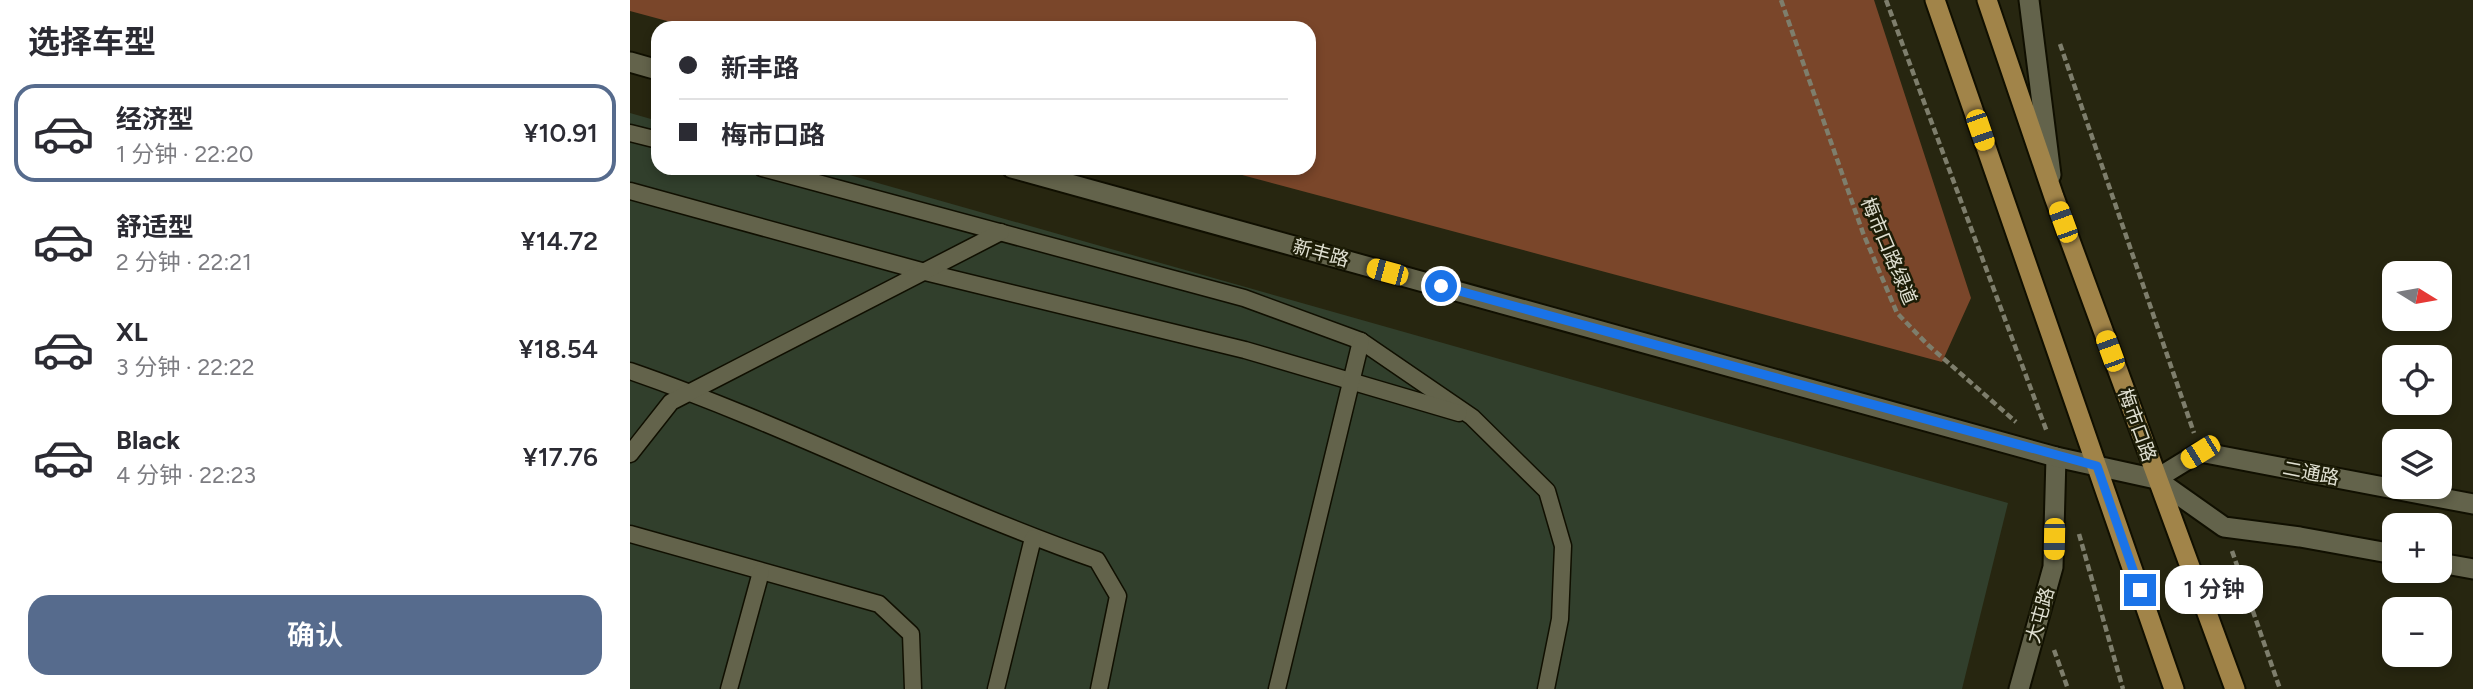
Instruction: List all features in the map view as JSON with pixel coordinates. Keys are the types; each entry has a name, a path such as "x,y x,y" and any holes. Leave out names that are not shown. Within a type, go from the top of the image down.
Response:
{"main road":[{"path":"1934,0 2174,689"},
{"name":"梅市口路","path":"1987,0 2054,197 2235,689"}],"street":[{"path":"2029,0 2054,197"},
{"path":"630,62 651,68"},
{"name":"新丰路","path":"1037,175 2056,457 2157,480"},
{"path":"2200,452 2157,480 2224,527 2382,552"},
{"name":"二通路","path":"2200,452 2473,504"},
{"name":"大屯路","path":"2019,689 2053,567 2056,457"},
{"path":"2452,565 2473,569"}],"lane":[{"path":"630,133 651,138"},
{"path":"788,175 1244,298 1361,341 1472,417 1547,491 1563,547 1560,619 1546,689"},
{"path":"630,191 925,272 1245,350 1472,417"},
{"path":"630,454 671,402 1001,232"},
{"path":"1277,689 1361,341"},
{"path":"630,371 691,392 1033,538 1097,561 1118,596 1099,689"},
{"path":"630,534 879,604 911,634 913,689"},
{"path":"996,689 1033,538"},
{"path":"729,689 761,572"}],"path":[{"name":"梅市口路绿道","path":"1781,0 1863,233 1897,313 1928,345 2017,422"},
{"path":"1886,0 2056,457"},
{"path":"2058,39 2200,452"},
{"path":"2075,521 2123,689"},
{"path":"2224,527 2280,689"}],"shaded area":[{"path":"630,0 1874,0 1971,298 1942,362 1242,175 1316,175 1316,21 667,21 630,11"}],"building":[{"path":"630,113 651,119 651,175 850,175 2008,503 1962,689 630,689"}],"route":[{"path":"1441,286 2056,457 2097,466 2140,590"}]}
